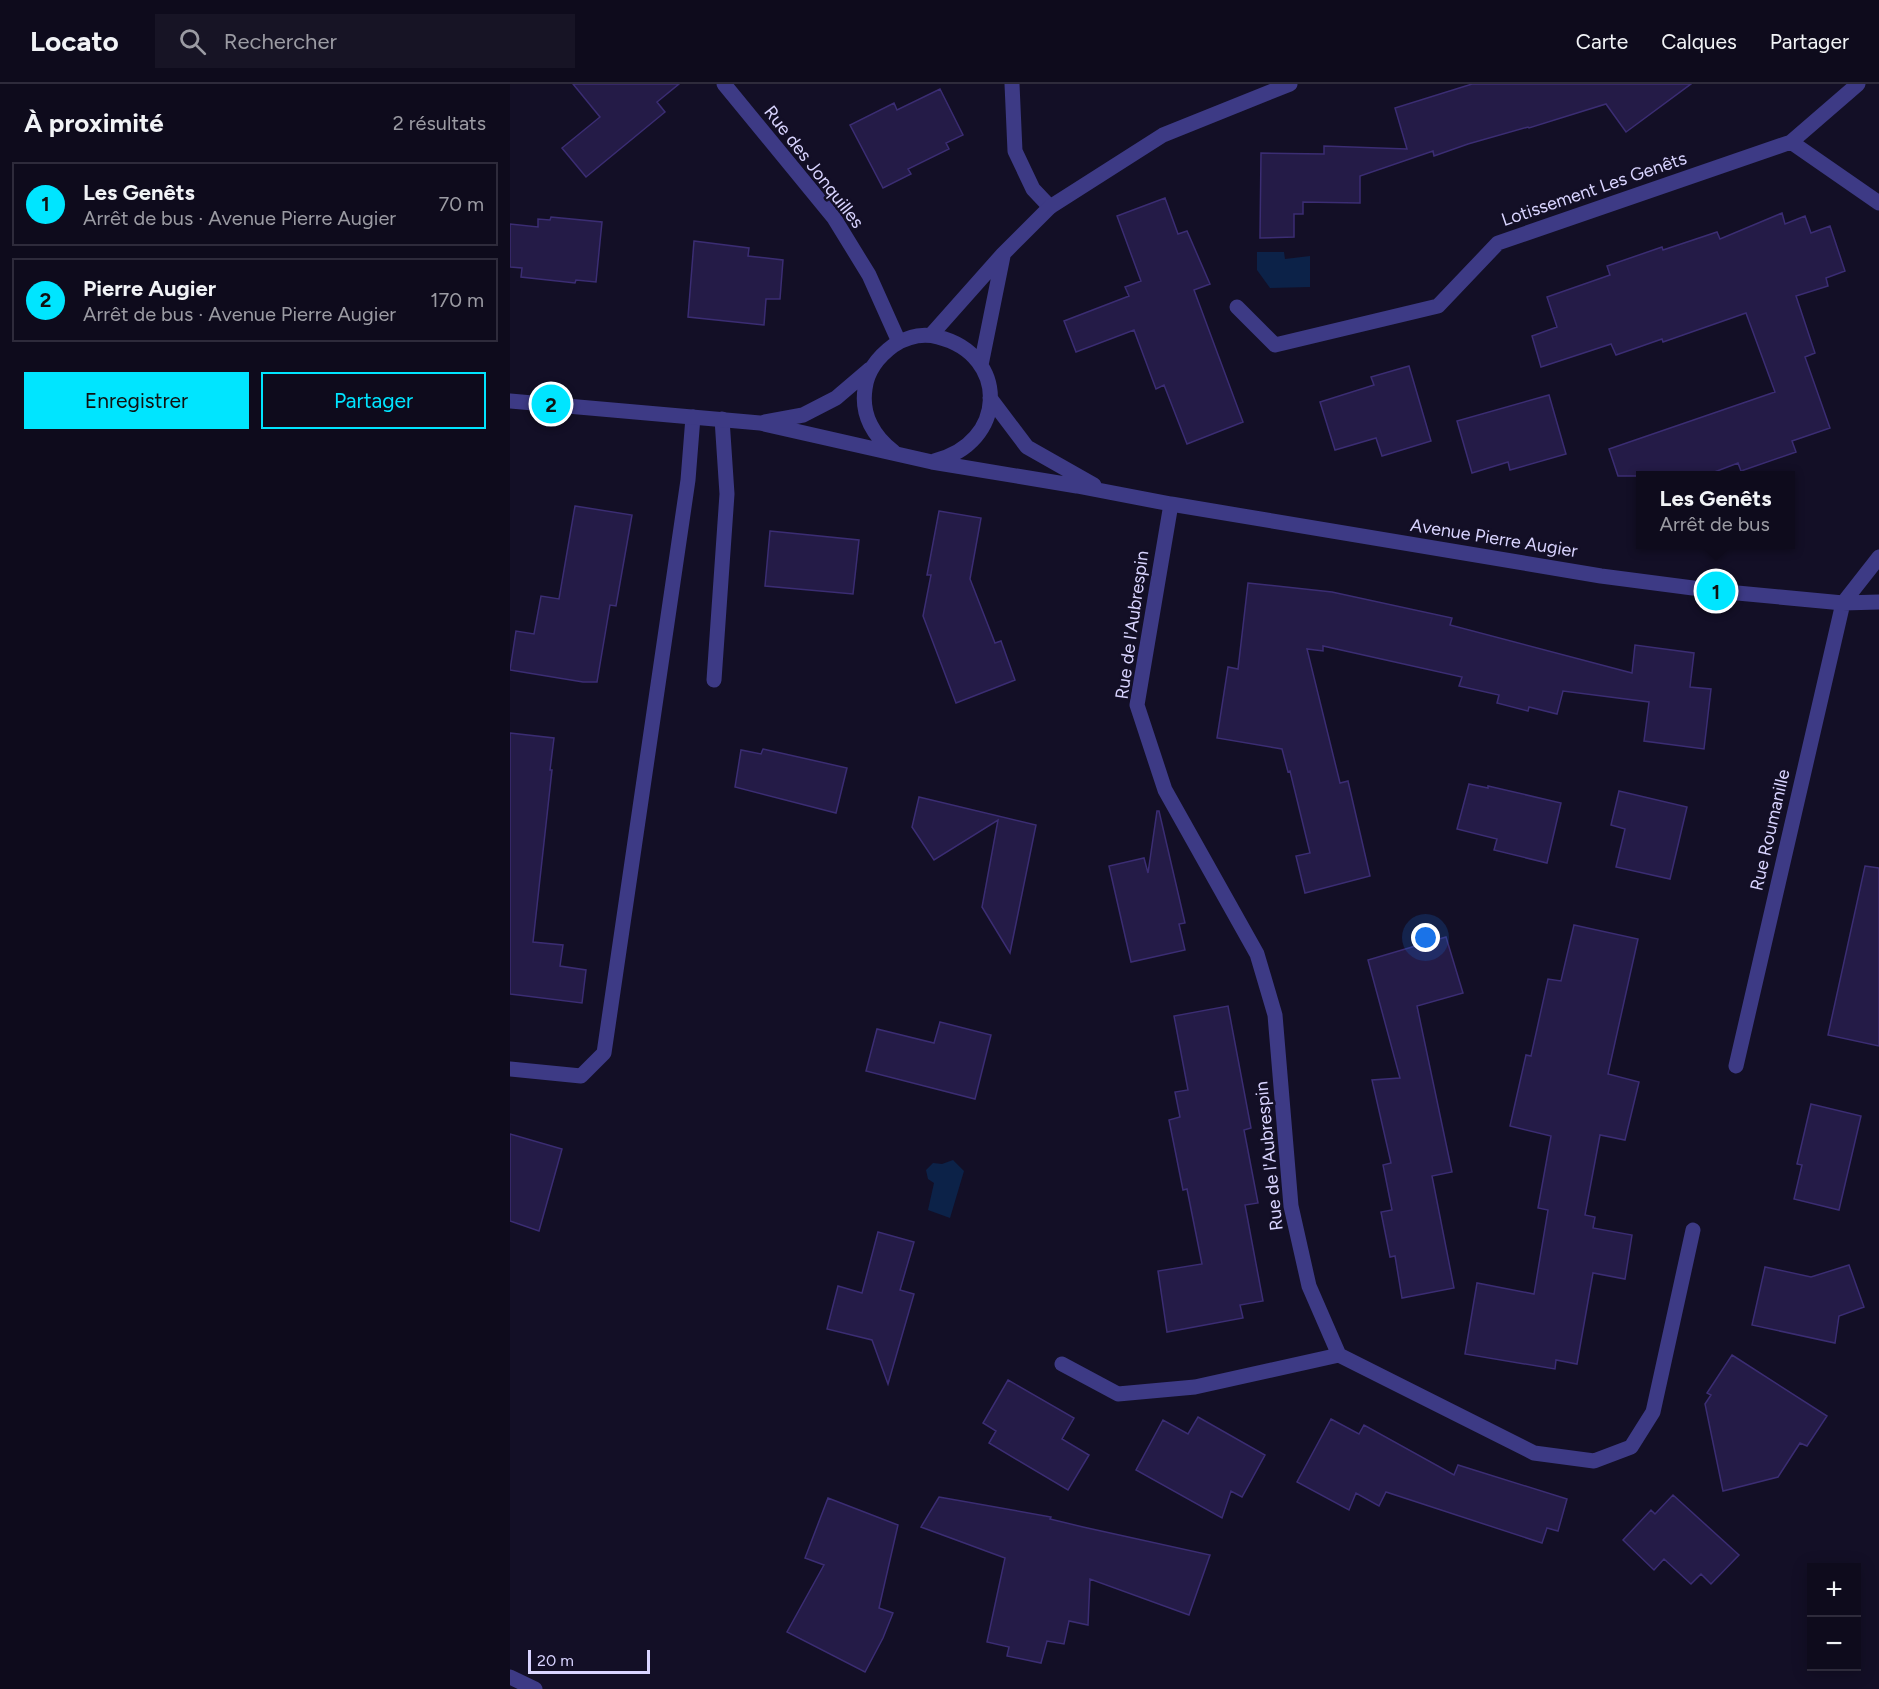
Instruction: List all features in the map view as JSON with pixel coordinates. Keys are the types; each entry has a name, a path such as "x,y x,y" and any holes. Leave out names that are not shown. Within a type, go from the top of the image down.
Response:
{"street":[{"name":"Rue des Jonquilles","path":"724,84 834,218 869,275 899,342"},
{"path":"1012,84 1015,151 1033,189 1050,207"},
{"path":"931,335 1003,254 1050,207 1163,135 1290,84"},
{"name":"Lotissement Les Genêts","path":"1237,307 1275,345 1438,306 1498,243 1791,142 1858,84"},
{"path":"1791,142 1879,203"},
{"path":"981,365 1003,254"},
{"path":"510,400 760,423 932,462 962,451 974,441 983,428 989,413 988,381 981,365 968,350 951,340 931,335 915,336 899,342 883,353 872,367 836,398 802,415 760,423"},
{"path":"872,367 864,391 865,410 871,429 883,444 899,455"},
{"path":"990,398 1028,447 1104,491"},
{"path":"510,1069 581,1076 604,1053 688,480 693,417"},
{"path":"714,680 728,494 722,419"},
{"name":"Avenue Pierre Augier","path":"932,462 1601,576 1716,591 1843,603 1879,602"},
{"name":"Rue de l'Aubrespin","path":"1171,504 1137,705 1165,790 1257,954 1275,1015 1291,1206 1310,1286 1339,1355"},
{"path":"1843,603 1879,557"},
{"name":"Rue Roumanille","path":"1736,1066 1843,603"},
{"path":"1062,1364 1118,1394 1195,1387 1339,1355 1534,1453 1594,1461 1631,1447 1653,1412 1693,1230"},
{"path":"510,1677 535,1689"}],"water":[{"path":"1257,252 1284,252 1285,259 1310,256 1310,287 1270,288 1257,270"},
{"path":"953,1160 964,1171 950,1218 928,1210 934,1183 928,1179 926,1170 933,1163 942,1164"}],"building":[{"path":"573,84 679,84 657,102 665,112 586,177 562,148 600,117"},
{"path":"1472,84 1691,84 1626,132 1606,104 1434,156 1433,151 1360,176 1360,203 1303,202 1303,214 1294,214 1294,237 1260,238 1261,153 1324,154 1324,146 1407,149 1395,108"},
{"path":"940,89 963,135 946,143 949,149 908,169 911,174 883,188 850,125 894,103 897,110"},
{"path":"1165,198 1178,234 1187,231 1210,284 1194,290 1243,422 1187,444 1164,385 1156,389 1134,330 1076,352 1064,321 1129,296 1125,287 1141,281 1117,216"},
{"path":"1782,213 1785,224 1805,216 1811,233 1830,226 1845,271 1826,278 1828,286 1796,296 1815,353 1805,357 1830,428 1792,441 1796,452 1741,471 1738,463 1717,471 1636,471 1636,476 1618,476 1609,449 1775,392 1746,313 1663,342 1662,339 1616,355 1611,344 1541,367 1532,336 1557,327 1547,297 1610,275 1607,266 1662,247 1663,250 1717,232 1720,239"},
{"path":"551,217 602,222 596,282 576,280 575,283 521,277 522,268 510,267 510,224 538,227 538,219 550,220"},
{"path":"694,241 749,248 748,256 783,260 780,299 766,299 764,325 688,317"},
{"path":"1409,366 1431,441 1382,456 1376,438 1335,450 1320,402 1374,385 1371,377"},
{"path":"1549,395 1566,454 1510,470 1508,462 1472,473 1457,421"},
{"path":"575,506 632,515 616,606 610,605 597,682 583,682 510,670 516,631 534,634 541,596 559,599"},
{"path":"939,511 981,518 970,579 995,643 1001,641 1015,680 956,703 923,616 931,575 927,575"},
{"path":"770,531 859,540 853,594 765,586"},
{"path":"1248,583 1332,592 1452,618 1450,625 1632,673 1635,645 1694,653 1690,687 1711,689 1704,749 1644,741 1649,702 1563,691 1557,714 1529,707 1528,711 1497,703 1499,695 1459,686 1462,677 1323,646 1323,651 1307,649 1340,783 1348,781 1370,876 1305,893 1296,856 1310,853 1290,771 1288,772 1282,749 1217,738 1228,667 1238,669"},
{"path":"510,733 554,738 533,942 563,945 560,966 586,970 582,1003 510,994"},
{"path":"763,749 847,768 836,813 735,787 741,750 761,754"},
{"path":"1469,784 1488,788 1488,786 1561,803 1547,863 1494,850 1497,839 1457,829"},
{"path":"1619,791 1687,807 1670,879 1616,867 1625,829 1611,825"},
{"path":"919,797 1036,825 1010,953 982,907 998,820 934,860 912,827"},
{"path":"1157,811 1159,811 1185,923 1179,924 1185,950 1131,962 1109,866 1144,858 1148,873"},
{"path":"1865,866 1879,868 1879,1046 1828,1035"},
{"path":"1574,925 1638,939 1608,1074 1639,1082 1625,1140 1600,1135 1585,1215 1595,1217 1593,1228 1632,1235 1625,1279 1593,1273 1577,1364 1556,1360 1555,1369 1465,1354 1477,1283 1534,1294 1548,1210 1538,1208 1551,1136 1510,1126 1526,1055 1531,1056 1548,979 1561,981"},
{"path":"1446,937 1463,993 1417,1006 1452,1172 1432,1176 1454,1288 1402,1298 1395,1256 1390,1257 1381,1212 1392,1210 1383,1165 1391,1163 1372,1080 1400,1078 1368,960"},
{"path":"1228,1006 1251,1128 1244,1130 1258,1203 1245,1205 1263,1301 1240,1305 1243,1318 1167,1332 1158,1271 1202,1264 1187,1189 1183,1190 1169,1120 1180,1117 1175,1092 1188,1090 1174,1016"},
{"path":"940,1022 991,1035 975,1099 866,1071 877,1029 934,1043"},
{"path":"1811,1104 1861,1116 1839,1210 1794,1199 1802,1165 1797,1164"},
{"path":"510,1134 562,1149 539,1231 510,1221"},
{"path":"878,1232 914,1242 900,1290 914,1294 888,1384 872,1340 827,1329 838,1286 862,1293"},
{"path":"1849,1265 1864,1307 1839,1316 1835,1343 1752,1325 1765,1267 1811,1277"},
{"path":"1732,1355 1827,1416 1807,1446 1800,1443 1778,1477 1723,1491 1705,1404 1711,1395 1707,1393"},
{"path":"1008,1380 1074,1418 1062,1439 1089,1455 1068,1490 989,1443 996,1431 983,1423"},
{"path":"1198,1417 1265,1455 1242,1497 1231,1491 1222,1518 1136,1470 1163,1420 1188,1434"},
{"path":"1331,1419 1359,1434 1364,1425 1454,1475 1458,1465 1567,1499 1558,1531 1547,1528 1542,1543 1386,1492 1379,1506 1356,1493 1349,1510 1297,1482"},
{"path":"1673,1495 1739,1555 1711,1584 1701,1574 1691,1584 1664,1559 1654,1570 1623,1540 1651,1510 1655,1514"},
{"path":"939,1497 1051,1517 1050,1519 1083,1527 1210,1555 1189,1615 1090,1579 1088,1625 1069,1621 1064,1644 1047,1641 1041,1663 1007,1656 1009,1647 987,1642 1005,1558 921,1527"},
{"path":"828,1498 898,1525 879,1608 893,1613 865,1672 787,1632 824,1565 805,1558"}],"place":[{"name":"Pierre Augier","path":"551,404"},
{"name":"Les Genêts","path":"1716,591"}]}
